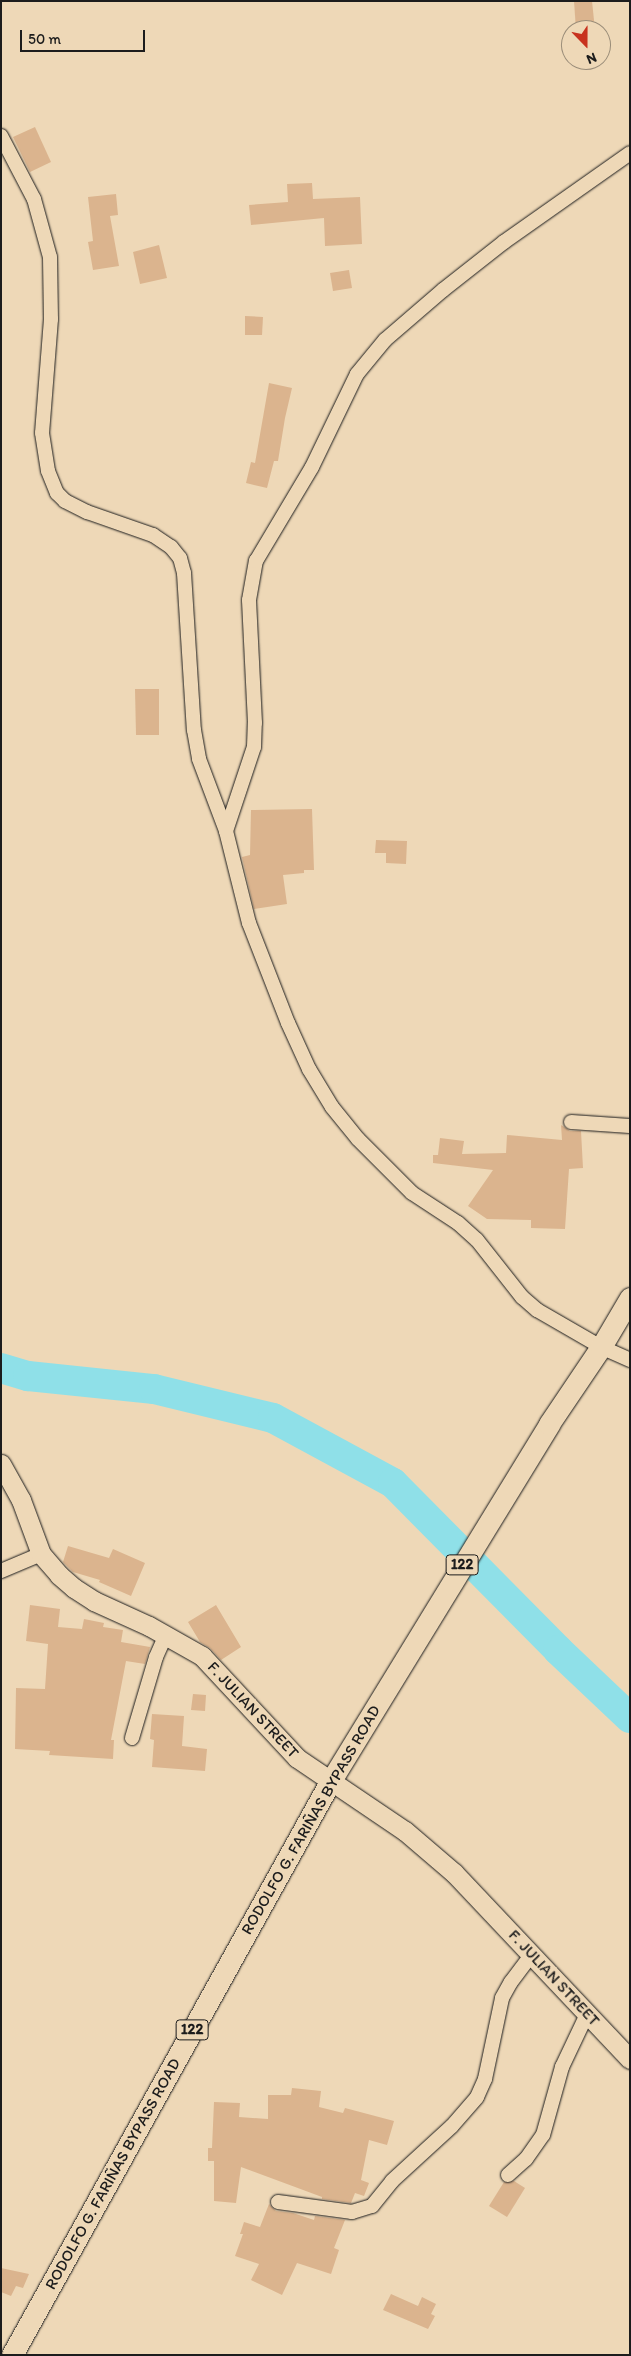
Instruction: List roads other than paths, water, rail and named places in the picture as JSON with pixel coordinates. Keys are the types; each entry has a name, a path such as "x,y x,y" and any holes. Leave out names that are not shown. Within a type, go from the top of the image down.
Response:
{"main road":[{"name":"RODOLFO G. FARIÑAS BYPASS ROAD","path":"12,2355 330,1782 549,1424 601,1347 630,1298"}],"street":[{"path":"1,136 34,199 50,257 51,319 42,433 50,477 57,494 64,501 87,512 153,535 171,547 180,558 184,573 194,730 199,758 226,831 249,923 288,1023 309,1069 332,1106 358,1139 412,1193 458,1223 477,1240 522,1297 537,1310 601,1347 630,1360"},
{"path":"226,831 254,748 256,723 249,600 256,561 312,467 356,374 385,340 444,290 504,242 630,153"},
{"path":"571,1122 630,1126"},
{"name":"F. JULIAN STREET","path":"1,1464 21,1500 41,1554 74,1588 94,1601 166,1634 202,1656 225,1678 277,1739 297,1758 405,1832 454,1872 630,2059"},
{"path":"1,1572 41,1554"},
{"path":"132,1738 156,1657 166,1634"},
{"path":"278,2202 352,2212 372,2206 392,2181 452,2126 477,2096 485,2080 502,1998 511,1982 532,1954"},
{"path":"508,2175 526,2159 543,2135 562,2067 587,2014"}],"waterway":[{"path":"1,1368 28,1376 154,1389 273,1418 393,1483 558,1650 630,1718"}]}
